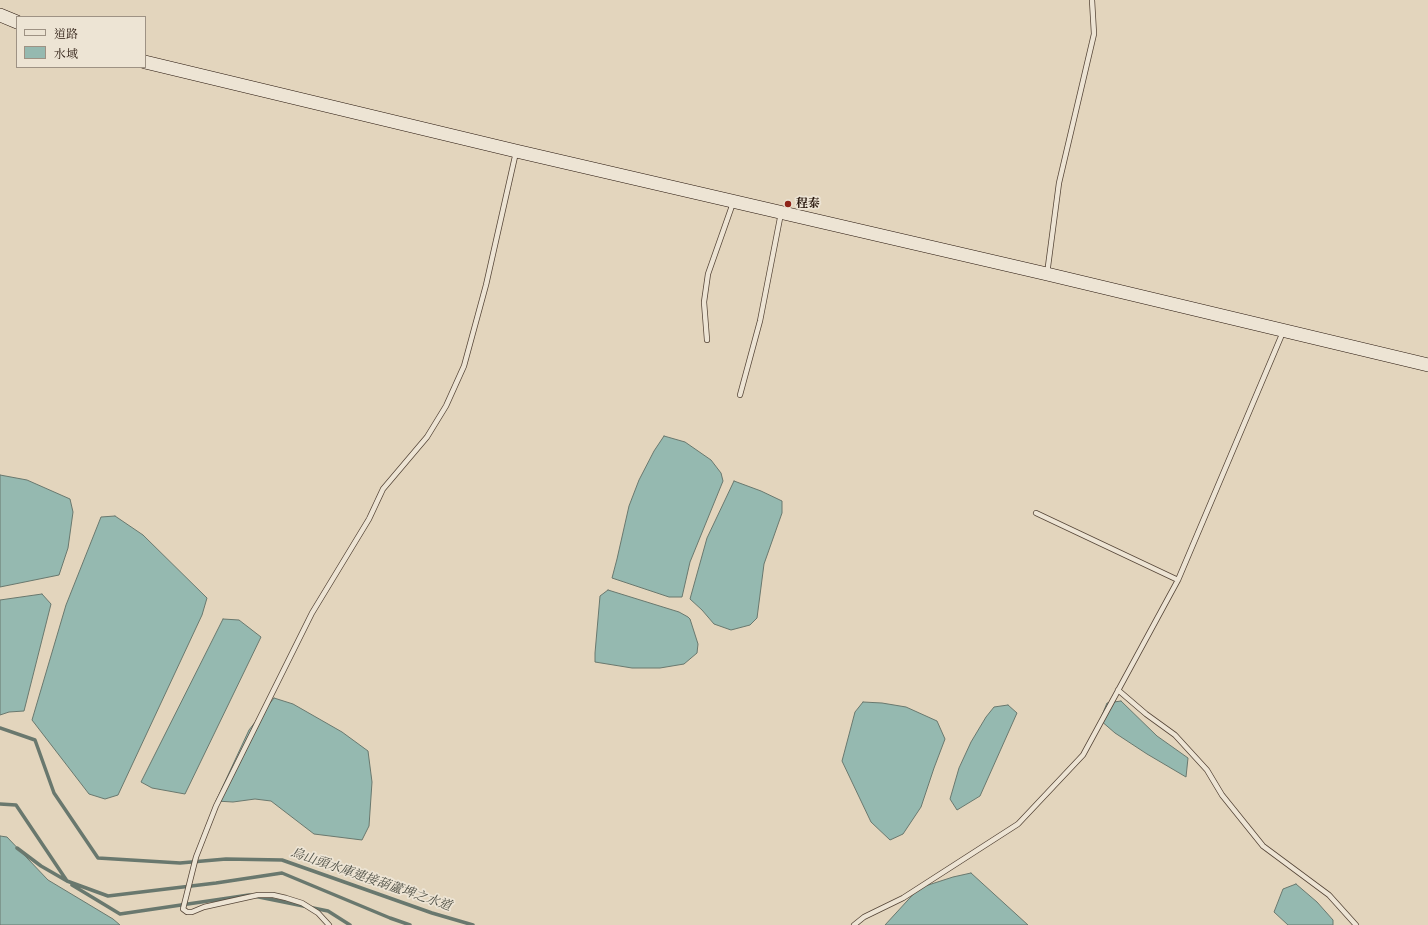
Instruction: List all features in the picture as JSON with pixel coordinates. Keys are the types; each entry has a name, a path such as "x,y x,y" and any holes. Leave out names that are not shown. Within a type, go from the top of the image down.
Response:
{"street":[{"path":"0,15 16,22"},
{"path":"146,62 516,151 1047,274 1428,365"}],"lane":[{"path":"1047,274 1059,183 1094,34 1092,0"},
{"path":"329,925 318,913 302,903 273,895 258,895 192,912 187,912 183,909 196,857 216,806 312,613 369,519 383,489 427,437 446,406 464,366 486,284 516,151"},
{"path":"707,340 704,302 708,274 733,201"},
{"path":"740,395 760,321 781,213"},
{"path":"854,925 864,917 903,898 1018,824 1082,755 1178,580 1283,331"},
{"path":"1036,513 1178,580"},
{"path":"1118,690 1146,714 1175,735 1207,770 1222,795 1262,846 1329,895 1356,925"}],"water":[{"path":"664,436 685,442 711,460 721,473 723,481 690,562 682,597 669,597 612,578 629,506 639,480 654,451"},
{"path":"0,475 27,480 70,499 73,512 68,548 59,575 0,587"},
{"path":"734,481 782,501 782,513 764,564 757,618 750,625 731,630 714,624 690,599 707,538"},
{"path":"115,516 143,535 207,598 202,615 118,795 105,799 89,794 32,720 66,605 101,517"},
{"path":"608,590 679,612 688,617 698,644 697,653 684,664 660,668 632,668 595,662 600,596"},
{"path":"42,594 51,604 24,711 9,712 0,715 0,600"},
{"path":"223,619 239,620 261,637 185,794 152,788 141,782"},
{"path":"274,698 293,704 342,732 368,751 372,782 369,826 362,840 314,834 271,801 255,799 233,802 216,801 249,730"},
{"path":"1121,701 1157,736 1188,758 1186,777 1115,733 1100,720 1107,703"},
{"path":"863,702 882,703 906,707 937,721 945,739 921,807 903,834 890,840 871,822 842,761 855,712"},
{"path":"1008,705 1017,713 980,796 957,810 950,799 959,768 971,742 994,707"},
{"path":"0,836 7,837 48,880 113,919 120,925 0,925"},
{"path":"971,873 1028,925 885,925 919,888"},
{"path":"1296,884 1317,902 1333,920 1333,925 1288,925 1274,912 1283,889"}],"waterway":[{"name":"烏山頭水庫連接葫蘆埤之水道","path":"0,728 35,740 54,793 98,858 180,863 226,859 282,860 432,913 473,925"},
{"path":"0,804 16,805 67,881 108,896 216,883 282,873 410,925"},
{"name":"烏山頭水庫連接葫蘆埤之水道","path":"17,848 41,866 67,881"},
{"name":"烏山頭水庫連接葫蘆埤之水道","path":"72,885 120,914 249,895 328,911 350,925"}],"place":[{"name":"程泰","path":"788,204"}]}
